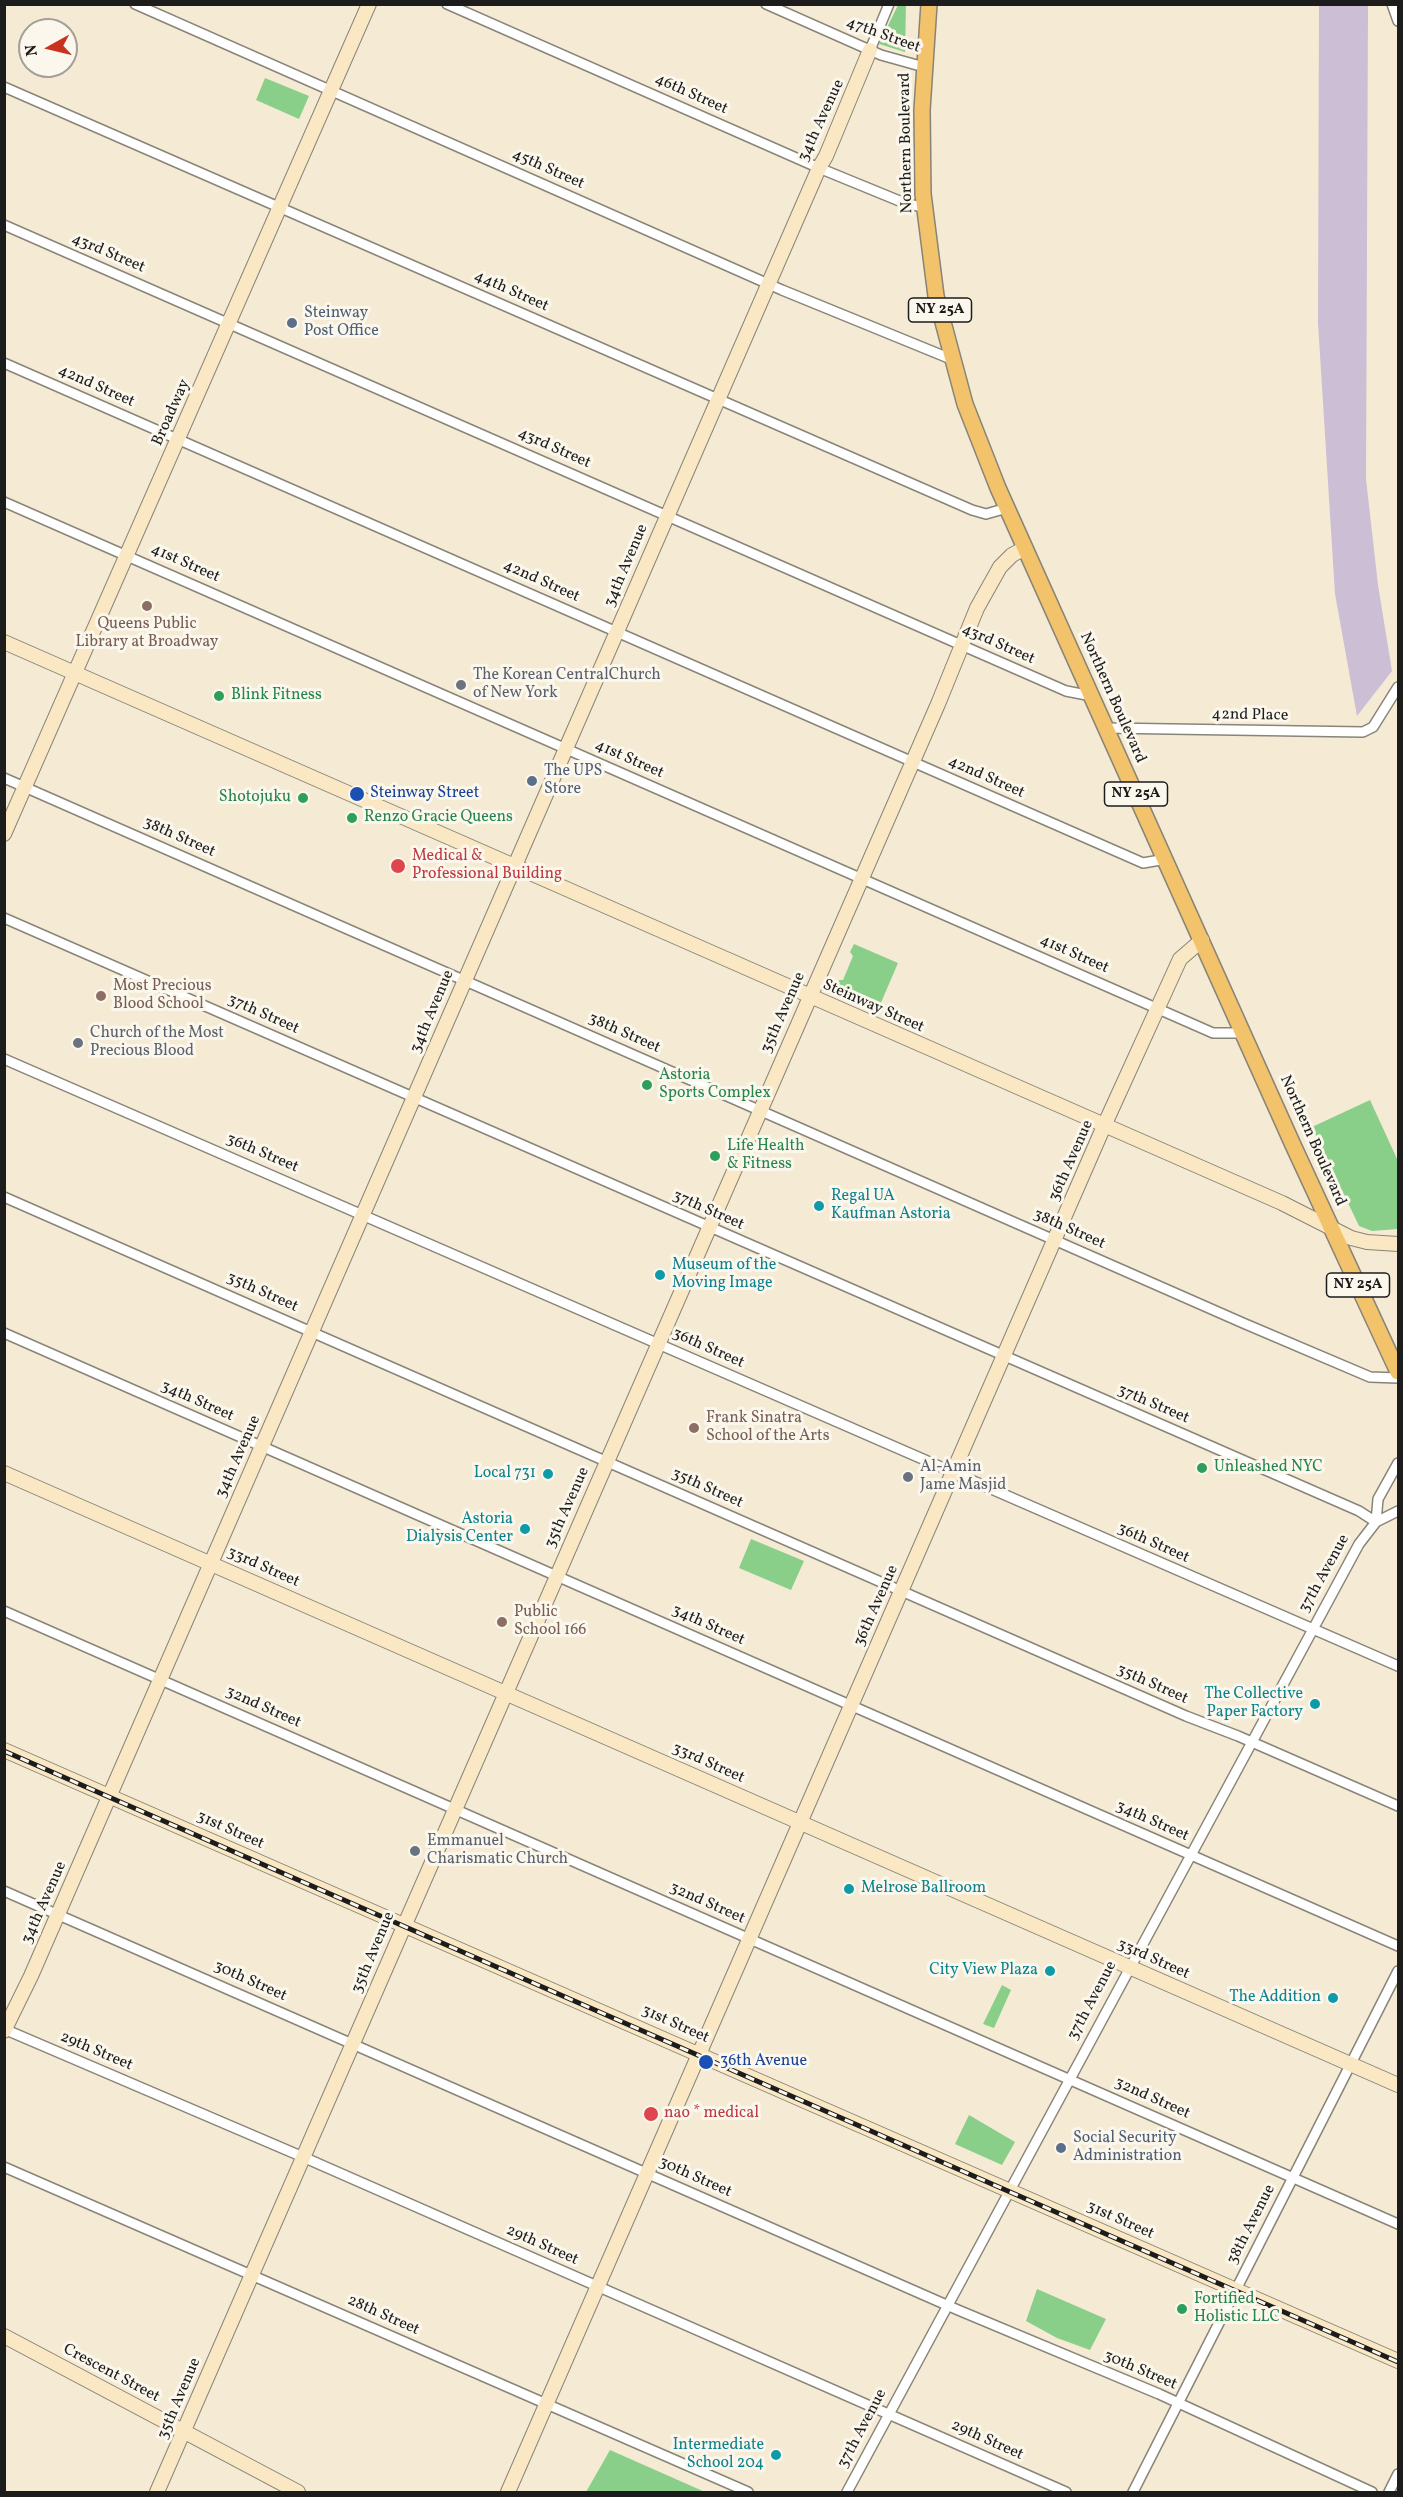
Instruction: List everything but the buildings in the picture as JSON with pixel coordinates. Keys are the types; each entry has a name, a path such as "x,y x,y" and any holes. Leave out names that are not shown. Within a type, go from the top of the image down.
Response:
{"main road":[{"name":"Northern Boulevard","path":"929,4 921,131 925,208 936,296 951,359 978,442 1398,1372"}],"street":[{"name":"45th Street","path":"135,4 768,284 951,359"},
{"name":"Broadway","path":"4,834 369,4"},
{"name":"46th Street","path":"447,4 819,168 902,202 925,208"},
{"name":"47th Street","path":"766,4 870,50 924,67"},
{"name":"34th Avenue","path":"5,2030 58,1914 667,515 826,156 889,4"},
{"path":"1392,4 1398,21"},
{"name":"44th Street","path":"4,87 981,514 992,514 1007,508"},
{"name":"43rd Street","path":"4,225 1066,691 1092,696"},
{"name":"42nd Street","path":"4,363 1143,863 1166,860"},
{"name":"41st Street","path":"4,502 1213,1033 1245,1033"},
{"name":"35th Avenue","path":"157,2493 963,645 980,601 1000,567 1012,555 1025,548"},
{"name":"Steinway Street","path":"4,642 1282,1203 1361,1241 1398,1244"},
{"name":"42nd Place","path":"1106,728 1358,733 1373,727 1398,687"},
{"name":"38th Street","path":"4,778 1370,1377 1398,1378"},
{"name":"37th Street","path":"4,918 1359,1511 1376,1522"},
{"name":"36th Avenue","path":"508,2493 1104,1126 1180,959 1202,940"},
{"name":"36th Street","path":"4,1059 1398,1666"},
{"name":"35th Street","path":"4,1197 1186,1716 1398,1806"},
{"name":"34th Street","path":"4,1333 1398,1946"},
{"name":"37th Avenue","path":"847,2493 946,2305 1312,1629 1362,1538 1376,1522 1378,1499 1398,1463"},
{"name":"33rd Street","path":"4,1473 1398,2085"},
{"path":"1376,1522 1398,1511"},
{"name":"32nd Street","path":"4,1611 1398,2224"},
{"name":"31st Street","path":"4,1750 1398,2361"},
{"name":"30th Street","path":"4,1891 946,2305 1179,2404 1372,2493"},
{"name":"38th Avenue","path":"1133,2493 1398,1971"},
{"name":"29th Street","path":"5,2030 303,2157 1066,2493"},
{"name":"28th Street","path":"4,2167 748,2493"},
{"name":"Crescent Street","path":"4,2336 298,2493"},
{"path":"1389,2493 1398,2474"}],"shaded area":[{"path":"1319,5 1368,5 1366,479 1378,585 1392,671 1357,716 1335,594 1318,323"}],"green space":[{"path":"898,5 906,5 905,52 879,44"},
{"path":"265,78 309,96 299,119 256,100"},
{"path":"854,944 898,963 880,1005 836,986 839,980 843,980 853,956 850,952"},
{"path":"1370,1100 1398,1161 1398,1229 1372,1231 1359,1226 1312,1127"},
{"path":"751,1539 804,1561 791,1590 739,1568"},
{"path":"1002,1985 1011,1990 994,2028 983,2024"},
{"path":"969,2115 1015,2142 1002,2165 955,2144"},
{"path":"1037,2289 1106,2319 1090,2350 1057,2338 1026,2321"},
{"path":"610,2450 705,2492 586,2492"}],"railway":[{"path":"4,1751 1398,2362"}],"place":[{"name":"Steinway Post Office","path":"292,323"},
{"name":"Queens Public Library at Broadway","path":"147,606"},
{"name":"The Korean CentralChurch of New York","path":"461,685"},
{"name":"Blink Fitness","path":"219,696"},
{"name":"The UPS Store","path":"532,781"},
{"name":"Steinway Street","path":"357,794"},
{"name":"Shotojuku","path":"303,798"},
{"name":"Renzo Gracie Queens","path":"352,818"},
{"name":"Medical & Professional Building","path":"398,866"},
{"name":"Most Precious Blood School","path":"101,996"},
{"name":"Church of the Most Precious Blood","path":"78,1043"},
{"name":"Astoria Sports Complex","path":"647,1085"},
{"name":"Life Health & Fitness","path":"715,1156"},
{"name":"Regal UA Kaufman Astoria","path":"819,1206"},
{"name":"Museum of the Moving Image","path":"660,1275"},
{"name":"Frank Sinatra School of the Arts","path":"694,1428"},
{"name":"Unleashed NYC","path":"1202,1468"},
{"name":"Local 731","path":"548,1474"},
{"name":"Al-Amin Jame Masjid","path":"908,1477"},
{"name":"Astoria Dialysis Center","path":"525,1529"},
{"name":"Public School 166","path":"502,1622"},
{"name":"The Collective Paper Factory","path":"1315,1704"},
{"name":"Emmanuel Charismatic Church","path":"415,1851"},
{"name":"Melrose Ballroom","path":"849,1889"},
{"name":"City View Plaza","path":"1050,1971"},
{"name":"The Addition","path":"1333,1998"},
{"name":"36th Avenue","path":"706,2062"},
{"name":"nao * medical","path":"651,2114"},
{"name":"Social Security Administration","path":"1061,2148"},
{"name":"Fortified Holistic LLC","path":"1182,2309"},
{"name":"Intermediate School 204","path":"776,2455"}]}
